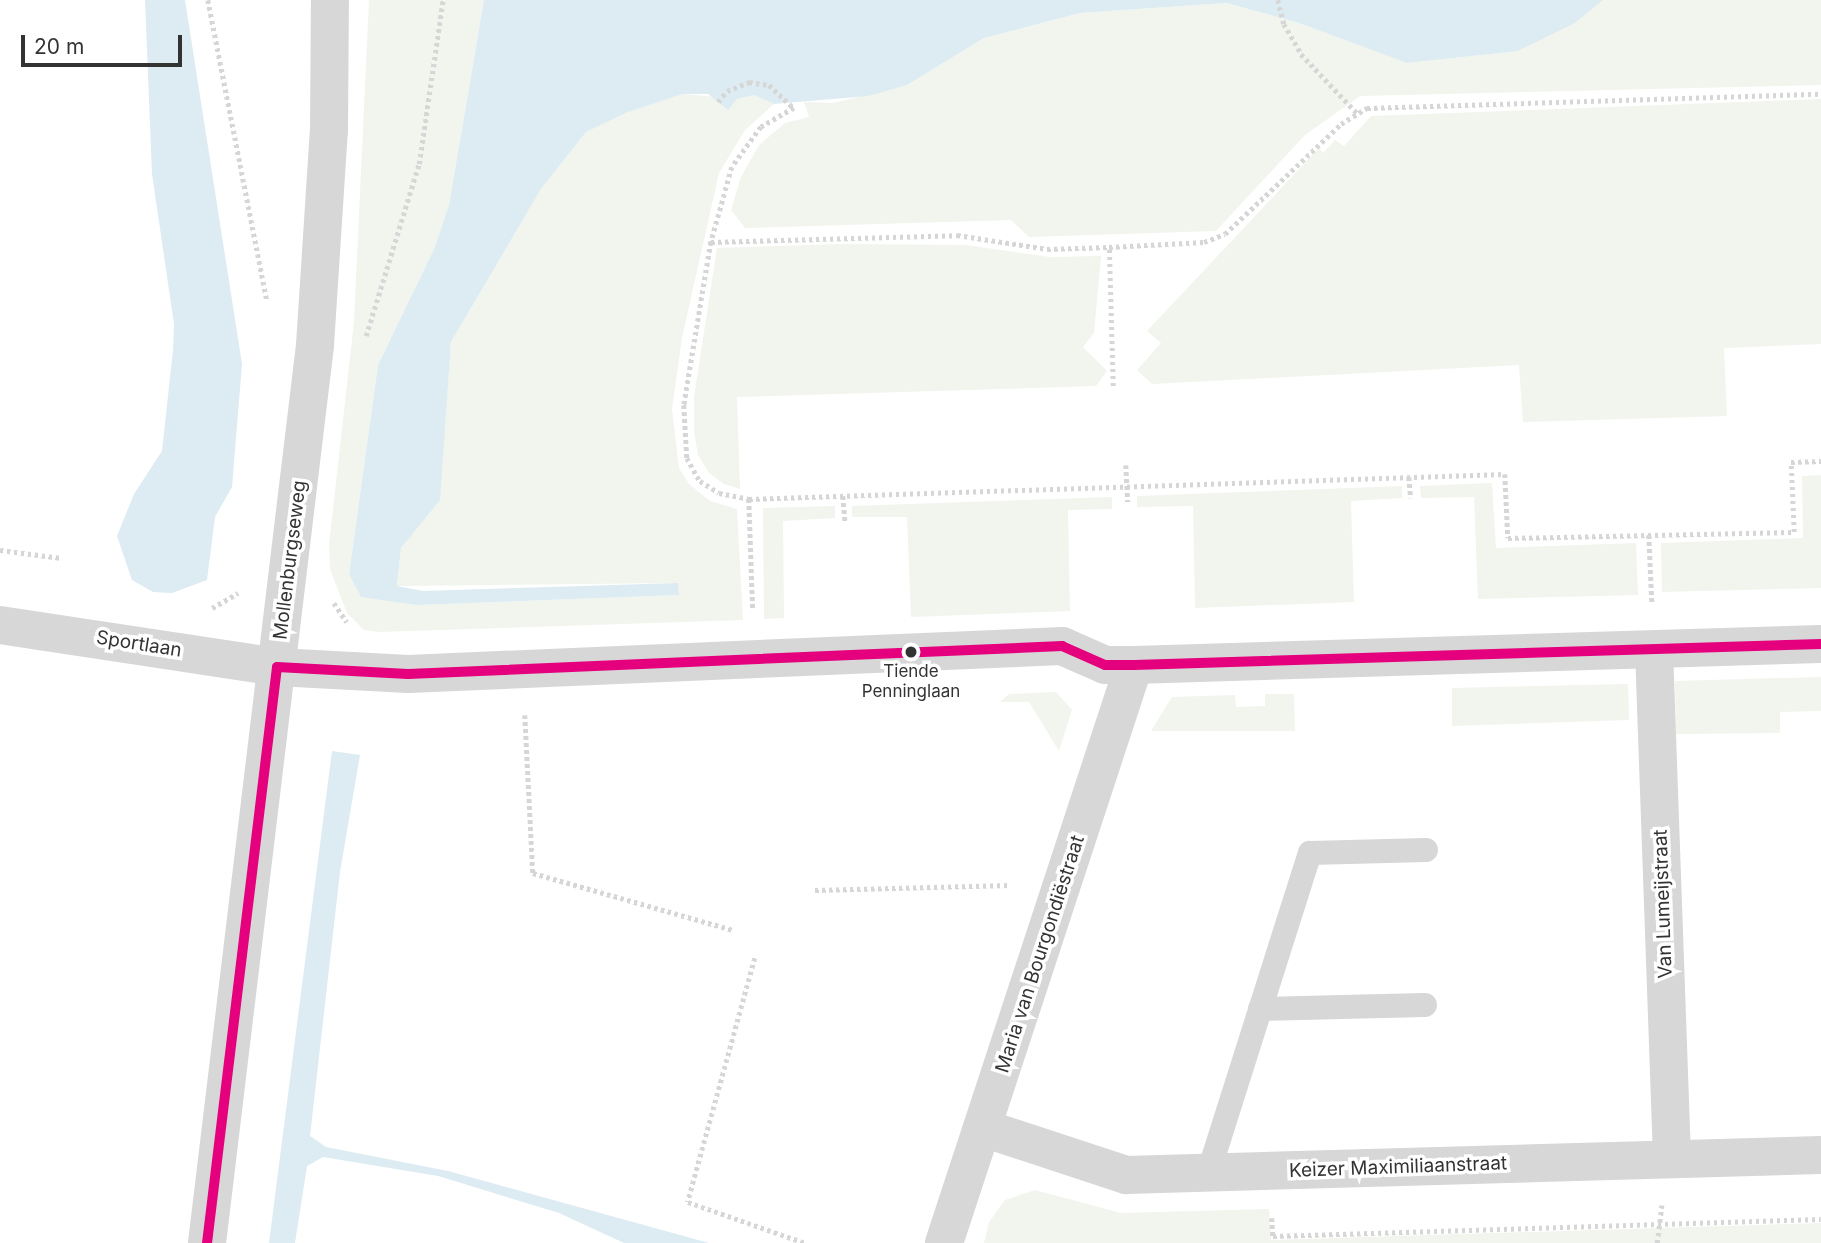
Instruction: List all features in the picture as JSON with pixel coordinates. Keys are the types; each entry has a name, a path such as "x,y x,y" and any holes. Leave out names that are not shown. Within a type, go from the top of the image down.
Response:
{"street":[{"name":"Mollenburgseweg","path":"207,1243 315,345 329,131 330,0"},
{"name":"Sportlaan","path":"0,625 277,667"},
{"path":"277,667 408,674 1062,646 1105,665 1134,665 1821,644"},
{"name":"Van Lumeijstraat","path":"1654,650 1672,1159"},
{"name":"Maria van Bourgondiëstraat","path":"944,1243 1134,665"},
{"name":"Keizer Maximiliaanstraat","path":"983,1128 1103,1171 1126,1175 1821,1154"}],"lane":[{"path":"1208,1174 1310,853 1426,850"},
{"path":"1260,1009 1425,1005"}],"path":[{"path":"208,0 268,304"},
{"path":"315,345 363,347 419,164 443,0"},
{"path":"1278,0 1284,24 1301,54 1357,113"},
{"path":"718,102 727,91 749,82 769,85 794,108 761,127 732,167 711,242 689,362 684,437 687,458 700,481 719,493 749,499 1505,474 1508,538 1794,531 1791,462 1821,461"},
{"path":"711,242 957,235 1047,249 1204,242 1226,234 1357,113 1367,108 1821,94"},
{"path":"1109,247 1113,386"},
{"path":"1126,465 1128,502"},
{"path":"1409,477 1411,498"},
{"path":"843,496 845,521"},
{"path":"749,499 755,658"},
{"path":"1649,535 1652,603"},
{"path":"0,550 61,558"},
{"path":"522,668 533,873 733,930"},
{"path":"815,890 1063,884"},
{"path":"755,958 688,1202 805,1243"},
{"path":"1270,1171 1273,1236 1821,1219"}],"shaded area":[{"path":"145,0 185,0 242,364 232,487 215,517 207,580 172,593 153,592 132,580 117,536 134,494 162,451 173,350 174,324 152,174"},
{"path":"369,0 484,0 449,205 433,251 378,365 349,573 362,596 418,605 679,595 677,583 397,586 401,549 440,491 451,342 541,189 586,132 628,112 683,94 737,99 754,95 774,104 745,130 719,173 682,338 672,409 679,468 689,484 710,501 737,509 743,620 378,632 364,630 347,613 330,569 329,545 354,322"},
{"path":"484,0 1603,0 1575,23 1518,51 1407,63 1296,22 1226,3 1080,13 984,38 907,85 868,96 774,104 754,95 737,99 728,110 708,94 683,94 628,112 586,132 541,189 451,342 440,500 401,548 397,586 423,591 678,583 679,595 417,605 361,597 349,574 378,365 434,249 449,205"},
{"path":"1536,0 1821,0 1821,85 1360,96 1305,135 1216,231 1029,237 1011,220 745,228 731,210 741,177 759,145 785,123 809,117 804,102 833,103 907,85 984,38 1080,13 1225,3 1296,22 1407,63 1518,51 1536,42"},
{"path":"1821,99 1821,344 1724,348 1727,416 1523,422 1519,365 1152,384 1137,370 1161,343 1147,331 1319,148 1323,153 1335,140 1344,146 1371,116"},
{"path":"841,244 966,245 1050,257 1101,256 1094,333 1083,347 1107,371 1096,386 737,397 740,489 724,484 709,473 698,455 694,431 694,397 717,248"},
{"path":"1821,475 1821,588 1662,592 1661,543 1803,538 1802,476"},
{"path":"1492,483 1496,548 1636,543 1638,595 1478,599 1474,497 1421,498 1420,486"},
{"path":"1402,486 1402,498 1351,501 1354,602 1195,608 1193,506 1137,507 1137,496"},
{"path":"1112,497 1112,509 1068,510 1070,611 911,617 907,517 852,517 852,506"},
{"path":"835,506 835,518 783,521 784,618 764,619 763,508"},
{"path":"1821,677 1821,711 1780,712 1780,733 1676,734 1675,681"},
{"path":"1628,684 1629,720 1452,726 1452,688"},
{"path":"1056,692 1072,710 1059,751 1029,702 1000,702 1009,694"},
{"path":"1265,694 1294,694 1295,731 1151,731 1172,697 1235,695 1236,707 1265,706"},
{"path":"332,751 360,755 340,872 310,1136 326,1147 448,1171 709,1243 624,1243 559,1213 438,1176 323,1157 307,1166 295,1243 269,1243"},
{"path":"1035,1190 1121,1213 1269,1209 1271,1240 1821,1223 1821,1243 984,1243 989,1222 1005,1200"}],"transit line":[{"path":"277,667 408,674 1062,646 1105,665 1134,665 1821,644"},
{"path":"207,1243 277,667"}],"place":[{"name":"Tiende Penninglaan","path":"911,652"}]}
